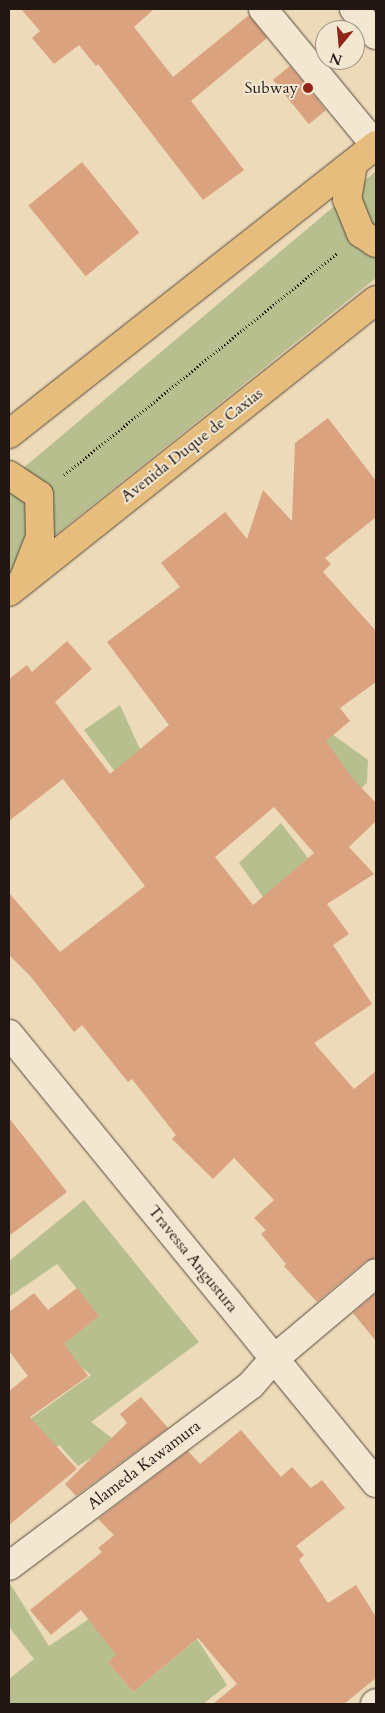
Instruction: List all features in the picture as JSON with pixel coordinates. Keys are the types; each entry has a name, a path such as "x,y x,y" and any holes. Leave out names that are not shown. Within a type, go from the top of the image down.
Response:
{"main road":[{"path":"9,434 376,146"},
{"path":"353,165 346,199 369,238"},
{"name":"Avenida Duque de Caxias","path":"16,586 376,300"},
{"path":"9,475 39,495 40,537 16,586"}],"street":[{"path":"263,9 376,146"},
{"path":"354,9 376,35"},
{"name":"Travessa Angustura","path":"9,1034 376,1483"},
{"name":"Alameda Kawamura","path":"9,1566 251,1385 274,1358 376,1273"}],"path":[{"path":"39,495 369,238"}],"green space":[{"path":"376,171 376,278 9,572 9,480"},
{"path":"120,705 139,747 165,785 137,801 84,730"},
{"path":"307,716 368,760 367,783 329,817"},
{"path":"281,823 308,858 264,898 239,863"},
{"path":"84,1200 199,1342 91,1422 117,1442 78,1466 59,1445 9,1482 9,1434 91,1375 81,1367 46,1358 99,1316 57,1264 9,1297 9,1261"},
{"path":"9,1582 49,1646 117,1600 150,1632 108,1662 133,1692 197,1639 227,1685 203,1704 9,1704 9,1679 34,1659 9,1627"}],"building":[{"path":"21,9 154,9 134,27 173,77 249,15 267,38 191,101 244,170 203,200 98,64 96,66 79,45 54,64 32,38 40,31"},
{"path":"290,66 326,110 309,124 273,80"},
{"path":"82,162 139,233 86,276 28,205"},
{"path":"328,418 376,481 376,517 325,558 331,564 323,572 376,631 376,682 340,708 350,721 326,741 352,778 376,803 376,821 349,847 374,874 327,904 349,934 333,945 372,1004 314,1043 354,1089 376,1071 376,1258 366,1261 317,1302 284,1266 286,1264 261,1234 266,1230 254,1218 274,1200 234,1158 213,1179 172,1139 176,1135 132,1079 128,1082 82,1025 74,1032 31,977 9,955 9,893 60,952 145,886 63,779 9,821 9,679 27,665 32,672 67,641 92,669 55,702 110,774 169,725 107,642 180,587 161,563 225,512 247,539 263,490 292,521 295,443","holes":["274,807 314,853 253,905 215,857"]},
{"path":"9,1118 67,1192 9,1236"},
{"path":"77,1288 99,1316 64,1344 88,1376 30,1417 77,1469 9,1525 9,1391 28,1376 9,1351 9,1312 34,1293 48,1310"},
{"path":"376,1293 376,1341 353,1313"},
{"path":"141,1397 168,1428 76,1496 65,1484 127,1423 120,1414"},
{"path":"241,1430 281,1477 292,1467 311,1488 322,1480 345,1508 296,1546 304,1555 299,1560 328,1603 356,1585 376,1617 376,1678 344,1704 213,1704 237,1684 198,1638 133,1692 108,1662 116,1655 81,1610 51,1635 30,1610 102,1552 98,1548 114,1535 98,1519 188,1451 200,1464"}],"place":[{"name":"Subway","path":"308,88"}]}
